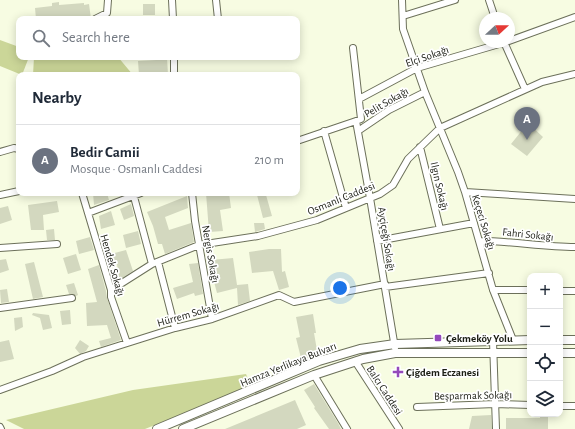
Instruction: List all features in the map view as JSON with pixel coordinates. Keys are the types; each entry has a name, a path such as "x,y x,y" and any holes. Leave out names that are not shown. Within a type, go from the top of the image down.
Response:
{"main road":[{"name":"Hamza Yerlikaya Bulvarı","path":"157,429 319,360 360,349 394,344 527,340"},
{"path":"563,340 575,340"},
{"name":"Hamza Yerlikaya Bulvarı","path":"183,429 314,375 355,361 395,353 527,353"},
{"path":"563,353 575,353"}],"street":[{"path":"101,16 107,13 108,0"},
{"path":"172,0 173,16"},
{"path":"216,0 218,16"},
{"path":"402,0 403,29 425,92 465,192"},
{"path":"403,16 455,0"},
{"path":"489,0 494,12"},
{"path":"515,39 575,17"},
{"name":"Ayçiçeği Sokağı","path":"353,48 362,119 356,121 378,241 395,353"},
{"name":"Elçi Sokağı","path":"359,99 417,68 485,48"},
{"path":"508,48 525,89"},
{"path":"174,60 174,72"},
{"name":"Osmanlı Caddesi","path":"111,290 155,263 199,245 258,236 317,220 380,194 393,185 408,159 440,128 542,82 575,74"},
{"name":"Pelit Sokağı","path":"358,131 389,110 425,92"},
{"path":"300,140 356,121"},
{"path":"324,131 346,208"},
{"name":"Ilgın Sokağı","path":"420,147 440,230"},
{"path":"0,152 16,148"},
{"path":"0,195 16,191"},
{"name":"Keçeci Sokağı","path":"513,340 494,290 465,192 575,198"},
{"name":"Hendek Sokağı","path":"83,196 111,290 111,297 127,342"},
{"path":"88,213 128,196"},
{"path":"134,196 175,328"},
{"name":"Nergis Sokağı","path":"192,196 212,319"},
{"path":"378,241 474,223"},
{"name":"Fahri Sokağı","path":"480,241 501,241 544,247 575,247"},
{"path":"0,248 57,244"},
{"name":"Hürrem Sokağı","path":"0,390 52,371 82,357 127,342 212,319 279,295 294,302 385,286 489,273"},
{"path":"494,290 527,290"},
{"path":"563,290 575,291"},
{"path":"0,308 72,298"},
{"path":"493,341 496,429"},
{"name":"Balcı Caddesi","path":"355,361 399,429"},
{"path":"314,375 347,429"},
{"name":"Beşparmak Sokağı","path":"417,407 495,404 527,405"},
{"path":"563,406 575,406"}],"green space":[{"path":"0,40 16,46 16,60 28,60 23,72 16,73 0,66"},
{"path":"34,60 120,60 130,72 33,72"},
{"path":"246,374 251,386 145,429 24,429 6,420 133,390"}],"building":[{"path":"59,2 59,5 89,4 91,16 36,16 35,8 52,6 52,3"},
{"path":"143,4 155,4 155,15 143,15"},
{"path":"167,60 168,72 139,72 138,61"},
{"path":"528,123 543,137 527,156 511,144"},
{"path":"93,196 108,196 109,200 94,205"},
{"path":"187,196 188,208 165,217 169,230 191,223 194,242 165,254 162,244 158,244 147,212"},
{"path":"206,196 229,196 231,208 220,210 223,231 209,232"},
{"path":"257,196 266,196 272,216 263,218"},
{"path":"57,201 59,212 43,215 44,230 31,230 28,205"},
{"path":"131,204 134,216 124,220 120,209"},
{"path":"8,206 12,220 0,224 0,208"},
{"path":"111,211 115,225 101,229 99,216"},
{"path":"254,223 264,223 265,229 255,232"},
{"path":"54,229 55,240 47,240 46,230"},
{"path":"138,231 141,244 126,248 123,235"},
{"path":"90,237 94,250 79,254 76,241"},
{"path":"281,249 282,272 285,271 289,287 279,290 273,271 252,273 249,252"},
{"path":"126,250 133,271 119,280 117,264 114,265 111,254"},
{"path":"76,254 81,270 68,274 63,258"},
{"path":"233,258 237,285 248,284 250,301 238,305 237,288 217,293 213,278 211,260"},
{"path":"6,259 9,270 0,273 0,260"},
{"path":"34,262 43,297 33,299 25,264"},
{"path":"198,263 203,294 195,296 194,293 177,299 173,288 193,282 189,264"},
{"path":"99,265 107,298 121,340 101,347 99,341 111,338 107,325 87,326 86,303 97,302 88,269"},
{"path":"74,283 78,295 76,296 69,294 66,285"},
{"path":"7,289 9,302 1,303 0,290"},
{"path":"70,310 71,324 62,325 60,311"},
{"path":"33,313 49,315 52,328 43,330 40,318 32,315"},
{"path":"313,314 316,333 314,333 318,356 302,362 296,338 300,337 296,317"},
{"path":"22,317 23,327 15,331 14,318"},
{"path":"9,340 14,359 0,362 0,342"},
{"path":"80,340 89,346 86,351 80,354 75,348"},
{"path":"314,384 341,429 329,429 314,408 315,407 304,390"},
{"path":"295,400 306,425 297,429 225,429"},
{"path":"491,415 492,429 469,429 472,416"},
{"path":"548,417 548,429 506,429 506,418"}],"place":[{"name":"Bedir Camii","path":"527,140"},
{"name":"Çekmeköy Yolu","path":"438,338"},
{"name":"Çiğdem Eczanesi","path":"398,372"}]}
